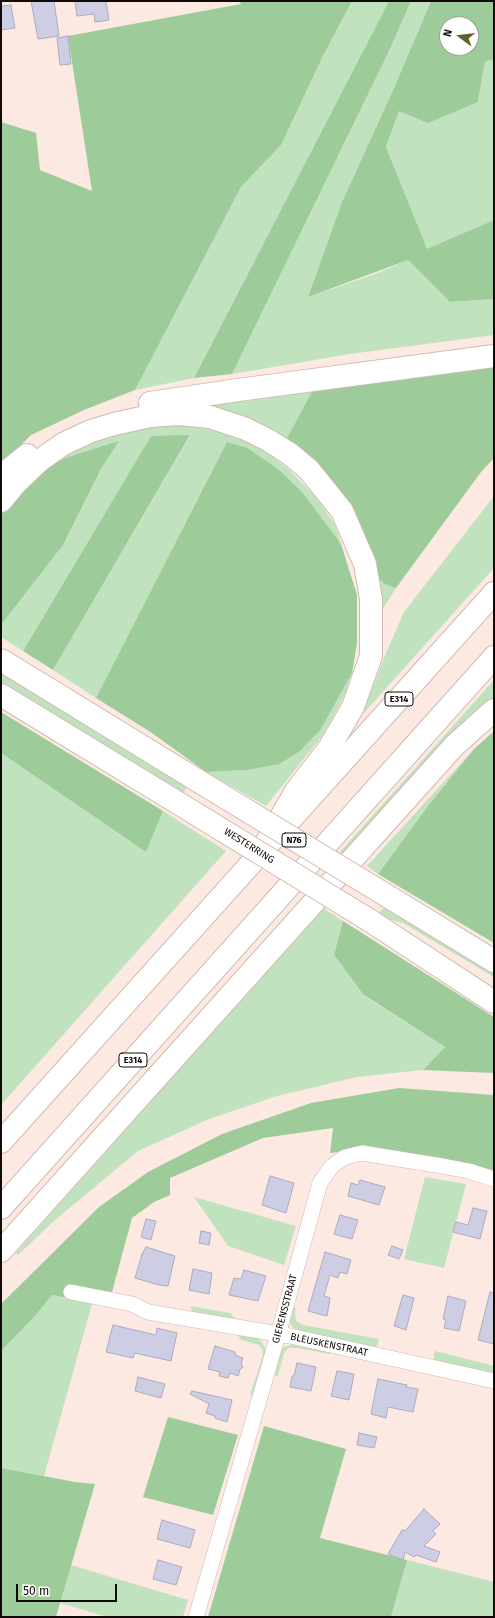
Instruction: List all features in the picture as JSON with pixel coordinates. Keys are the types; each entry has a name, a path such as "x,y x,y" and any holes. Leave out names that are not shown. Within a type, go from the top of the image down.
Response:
{"highway":[{"path":"4,475 50,436 90,417 118,409 238,390 494,356"},
{"path":"1,500 39,461 63,444 91,431 114,424 150,416 179,414 210,417 246,429 268,440 290,454 309,470 342,511 365,564 371,599 370,656 354,707 329,748 296,791 261,852"},
{"name":"E314","path":"1,1142 494,593"},
{"name":"E314","path":"1,1208 494,657"},
{"name":"N76","path":"1,660 494,961"},
{"name":"WESTERRING","path":"1,695 369,920 494,1002"},
{"path":"1,1251 444,758 494,710"}],"street":[{"name":"GIERENSSTRAAT","path":"196,1617 278,1335 320,1183 331,1167 344,1157 362,1153 442,1166 494,1179"},
{"name":"BLEUSKENSTRAAT","path":"71,1292 132,1304 148,1312 290,1336 494,1380"}],"green space":[{"path":"239,1 352,1 323,56 281,145 241,187 135,390 84,410 31,435 1,465 1,122 36,133 40,170 92,191 68,36 241,4"},
{"path":"352,1 389,1 194,378 135,390 241,187 281,145 323,56"},
{"path":"389,1 411,1 390,49 232,374 194,378"},
{"path":"411,1 431,1 394,88 342,202 308,297 378,273 408,260 450,302 494,299 494,335 350,354 232,374 390,49"},
{"path":"431,1 494,1 494,60 485,61 478,102 428,123 399,111 386,147 427,249 494,220 494,299 450,302 408,260 308,297 342,202 394,88"},
{"path":"494,60 494,220 427,250 386,147 399,111 478,102 485,61"},
{"path":"494,363 494,458 481,472 396,588 384,584 376,575 286,440 314,388"},
{"path":"314,388 286,440 188,405"},
{"path":"180,425 205,428 236,437 264,450 287,468 317,498 335,525 341,544 303,493 227,442 96,698 53,670 190,436 151,436 23,651 1,637 1,625 63,545 102,467 118,442 48,464 82,443 146,427"},
{"path":"190,435 53,670 23,651 151,436"},
{"path":"119,441 102,467 63,545 1,625 1,515 48,464"},
{"path":"227,442 247,448 278,469 303,493 341,544 357,595 357,643 352,673 321,729 299,752 279,764 247,770 206,772 152,733 96,698"},
{"path":"494,496 494,568 362,715 404,612"},
{"path":"376,575 384,584 396,588 378,616"},
{"path":"1,672 188,785 182,795 1,684"},
{"path":"352,673 347,690 322,736 266,806 206,772 247,770 321,729"},
{"path":"494,680 494,703 346,857 340,852"},
{"path":"1,712 163,811 146,852 1,753"},
{"path":"494,731 494,943 378,874 428,806 474,749"},
{"path":"474,749 428,806 378,874 367,866"},
{"path":"1,753 146,852 163,811 226,851 1,1105"},
{"path":"386,906 494,971 494,977 403,923 379,917 377,914"},
{"path":"323,908 343,921 334,955 366,997 445,1047 423,1070 357,1077 277,1096 209,1119 138,1151 55,1220 18,1255 16,1253"},
{"path":"343,921 494,1017 494,1073 423,1070 445,1047 364,995 334,955"},
{"path":"399,1088 494,1095 494,1173 369,1148 330,1153 333,1128 263,1138 170,1178 170,1195 154,1202 132,1218 112,1292 71,1287 67,1298 52,1295 35,1316 1,1351 1,1304 99,1207 148,1172 222,1134 311,1103"},
{"path":"425,1177 466,1184 444,1268 404,1259"},
{"path":"194,1197 296,1226 284,1265 228,1246"},
{"path":"52,1295 92,1304 44,1476 1,1468 1,1351 35,1316"},
{"path":"190,1306 230,1313 234,1317 235,1323 194,1315"},
{"path":"290,1306 296,1308 296,1321 303,1325 379,1339 377,1346 375,1348 294,1329 288,1319"},
{"path":"237,1333 256,1337 261,1341 265,1348 266,1355 254,1396 250,1395 263,1355 262,1349 259,1345 239,1339 240,1337 237,1336"},
{"path":"294,1344 330,1351 330,1354 297,1348 288,1348 284,1353 278,1376 272,1375 279,1352 284,1347"},
{"path":"435,1351 494,1366 492,1374 435,1362"},
{"path":"168,1417 238,1435 213,1515 143,1497"},
{"path":"264,1426 346,1449 320,1538 407,1560 391,1617 208,1617"},
{"path":"1,1468 75,1482 95,1484 56,1617 1,1617"},
{"path":"407,1560 494,1582 494,1617 391,1617"},
{"path":"71,1565 188,1600 183,1617 107,1617 60,1603"}],"building":[{"path":"31,1 54,1 59,36 38,39"},
{"path":"75,1 106,1 109,20 95,22 94,14 77,16"},
{"path":"11,5 15,28 1,30 1,6"},
{"path":"68,36 71,64 60,65 57,38"},
{"path":"270,1176 294,1183 286,1213 262,1205"},
{"path":"360,1180 385,1187 379,1205 348,1196 351,1183 358,1185"},
{"path":"473,1208 487,1211 480,1239 453,1232 456,1222 468,1225"},
{"path":"340,1215 358,1220 352,1239 334,1234"},
{"path":"146,1219 156,1221 151,1240 141,1237"},
{"path":"201,1231 211,1233 209,1245 199,1243"},
{"path":"392,1246 403,1250 399,1259 388,1255"},
{"path":"146,1247 175,1256 168,1286 135,1278 142,1254"},
{"path":"325,1252 351,1260 347,1274 340,1272 338,1278 330,1275 324,1296 330,1298 327,1316 308,1311"},
{"path":"193,1269 212,1273 209,1294 189,1290"},
{"path":"244,1270 266,1276 258,1301 229,1295 234,1278 241,1279"},
{"path":"490,1292 494,1293 494,1344 478,1340"},
{"path":"403,1295 414,1298 406,1330 394,1326"},
{"path":"448,1296 466,1301 459,1331 444,1328 446,1320 443,1319"},
{"path":"113,1325 156,1335 157,1328 177,1333 171,1361 135,1353 133,1358 106,1352"},
{"path":"215,1346 235,1352 235,1355 243,1358 241,1364 243,1367 240,1369 238,1376 230,1373 228,1378 219,1376 220,1372 208,1369"},
{"path":"297,1363 316,1367 311,1391 290,1387"},
{"path":"337,1371 354,1374 349,1400 331,1396"},
{"path":"138,1377 165,1384 161,1398 135,1391"},
{"path":"378,1379 407,1385 406,1387 418,1389 413,1412 388,1407 386,1418 371,1414"},
{"path":"192,1391 232,1400 227,1422 206,1413 209,1404 190,1394"},
{"path":"359,1433 377,1437 374,1448 357,1445"},
{"path":"424,1509 440,1524 433,1531 436,1534 424,1546 440,1552 436,1562 416,1555 414,1557 405,1552 403,1560 388,1554 402,1530 405,1531"},
{"path":"162,1520 195,1530 190,1548 157,1539"},
{"path":"158,1560 182,1567 176,1585 153,1579"}]}
